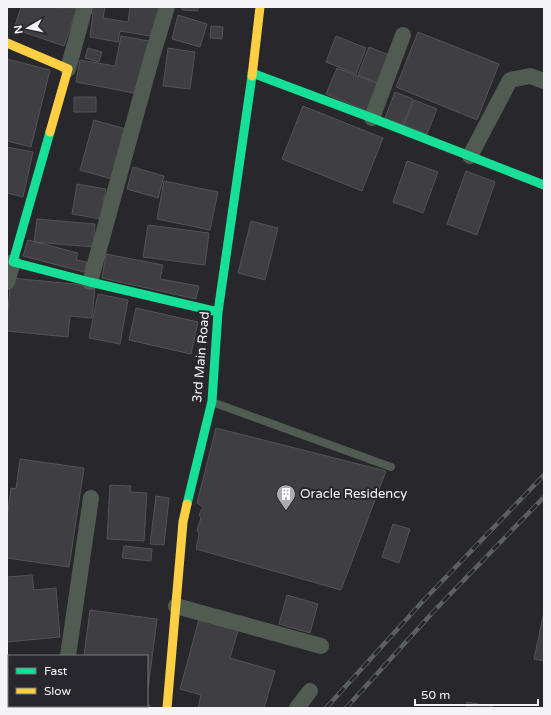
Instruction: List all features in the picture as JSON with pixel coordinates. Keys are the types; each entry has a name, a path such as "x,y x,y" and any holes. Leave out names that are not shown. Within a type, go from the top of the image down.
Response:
{"street":[{"path":"7,282 85,7"},
{"path":"90,282 167,7"},
{"name":"3rd Main Road","path":"167,708 183,522 212,401 218,312 260,7"},
{"path":"372,118 403,35"},
{"path":"7,43 68,70"},
{"path":"252,73 544,185"},
{"path":"470,156 510,80 530,76 544,82"},
{"path":"13,262 218,312"},
{"path":"68,655 91,498"},
{"path":"176,606 321,646"},
{"path":"297,708 310,691"}],"lane":[{"path":"212,401 391,467"}],"building":[{"path":"21,7 77,8 64,46 14,29"},
{"path":"88,7 105,7 103,18 128,22 130,7 161,7 156,37 120,31 118,42 90,37 93,13 86,13"},
{"path":"182,7 198,7 198,11 182,10"},
{"path":"178,15 207,24 200,47 172,39"},
{"path":"211,26 223,27 222,39 210,38"},
{"path":"418,32 499,64 477,120 396,87"},
{"path":"121,36 149,41 139,94 76,82 80,60 115,66"},
{"path":"336,36 366,48 356,74 326,62"},
{"path":"369,47 389,55 378,83 358,75"},
{"path":"88,48 102,52 99,62 85,58"},
{"path":"168,48 195,52 190,89 163,86"},
{"path":"7,59 50,70 31,147 7,141"},
{"path":"337,68 378,84 367,111 326,94"},
{"path":"395,92 413,99 403,125 385,118"},
{"path":"74,97 96,97 96,112 74,112"},
{"path":"414,100 437,109 427,134 404,125"},
{"path":"303,106 383,138 362,191 282,159"},
{"path":"94,120 126,129 112,179 80,170"},
{"path":"7,147 33,152 23,197 7,193"},
{"path":"407,161 438,172 423,213 393,202"},
{"path":"133,167 164,176 158,198 127,189"},
{"path":"466,171 495,182 477,235 447,224"},
{"path":"164,181 218,192 210,230 157,219"},
{"path":"77,184 106,189 100,219 72,214"},
{"path":"37,219 95,224 93,247 34,242"},
{"path":"251,221 278,228 265,280 238,273"},
{"path":"148,225 209,233 205,265 143,257"},
{"path":"28,240 78,253 76,260 87,262 84,272 23,256"},
{"path":"106,254 163,265 160,279 199,286 196,299 102,278"},
{"path":"11,278 95,286 92,318 70,316 68,337 7,331"},
{"path":"98,294 128,300 120,344 89,338"},
{"path":"136,308 198,322 191,354 129,340"},
{"name":"Oracle Residency","path":"216,428 386,471 341,590 196,549 199,534 197,530 201,518 199,515 203,507 197,503"},
{"path":"20,459 84,468 69,567 7,558 7,519 11,488 16,489"},
{"path":"110,485 131,486 130,492 147,493 144,541 107,539"},
{"path":"156,496 169,498 164,545 150,544"},
{"path":"393,524 410,529 399,563 382,557"},
{"path":"124,546 152,549 151,561 122,558"},
{"path":"32,575 34,590 56,588 60,637 7,642 7,577"},
{"path":"287,595 318,604 310,633 279,624"},
{"path":"90,610 157,619 148,689 148,655 84,655"},
{"path":"544,612 544,661 534,659"},
{"path":"200,616 239,627 230,658 275,671 264,708 198,708 201,695 180,689"},
{"path":"7,684 8,707 148,707 148,705 150,705 150,708 7,708"},
{"path":"467,702 493,707 493,708 466,708"}],"railway":[{"path":"326,708 423,601 544,475"},
{"path":"346,708 434,611 544,497"}],"traffic: fast":[{"path":"252,73 544,185"},
{"path":"187,504 212,401 218,312 252,76"},
{"path":"50,132 13,262 218,312"}],"traffic: slow":[{"path":"252,76 260,7"},
{"path":"7,43 68,69 50,132"},
{"path":"167,708 183,522 187,504"}],"place":[{"name":"Oracle Residency","path":"286,511"}]}
